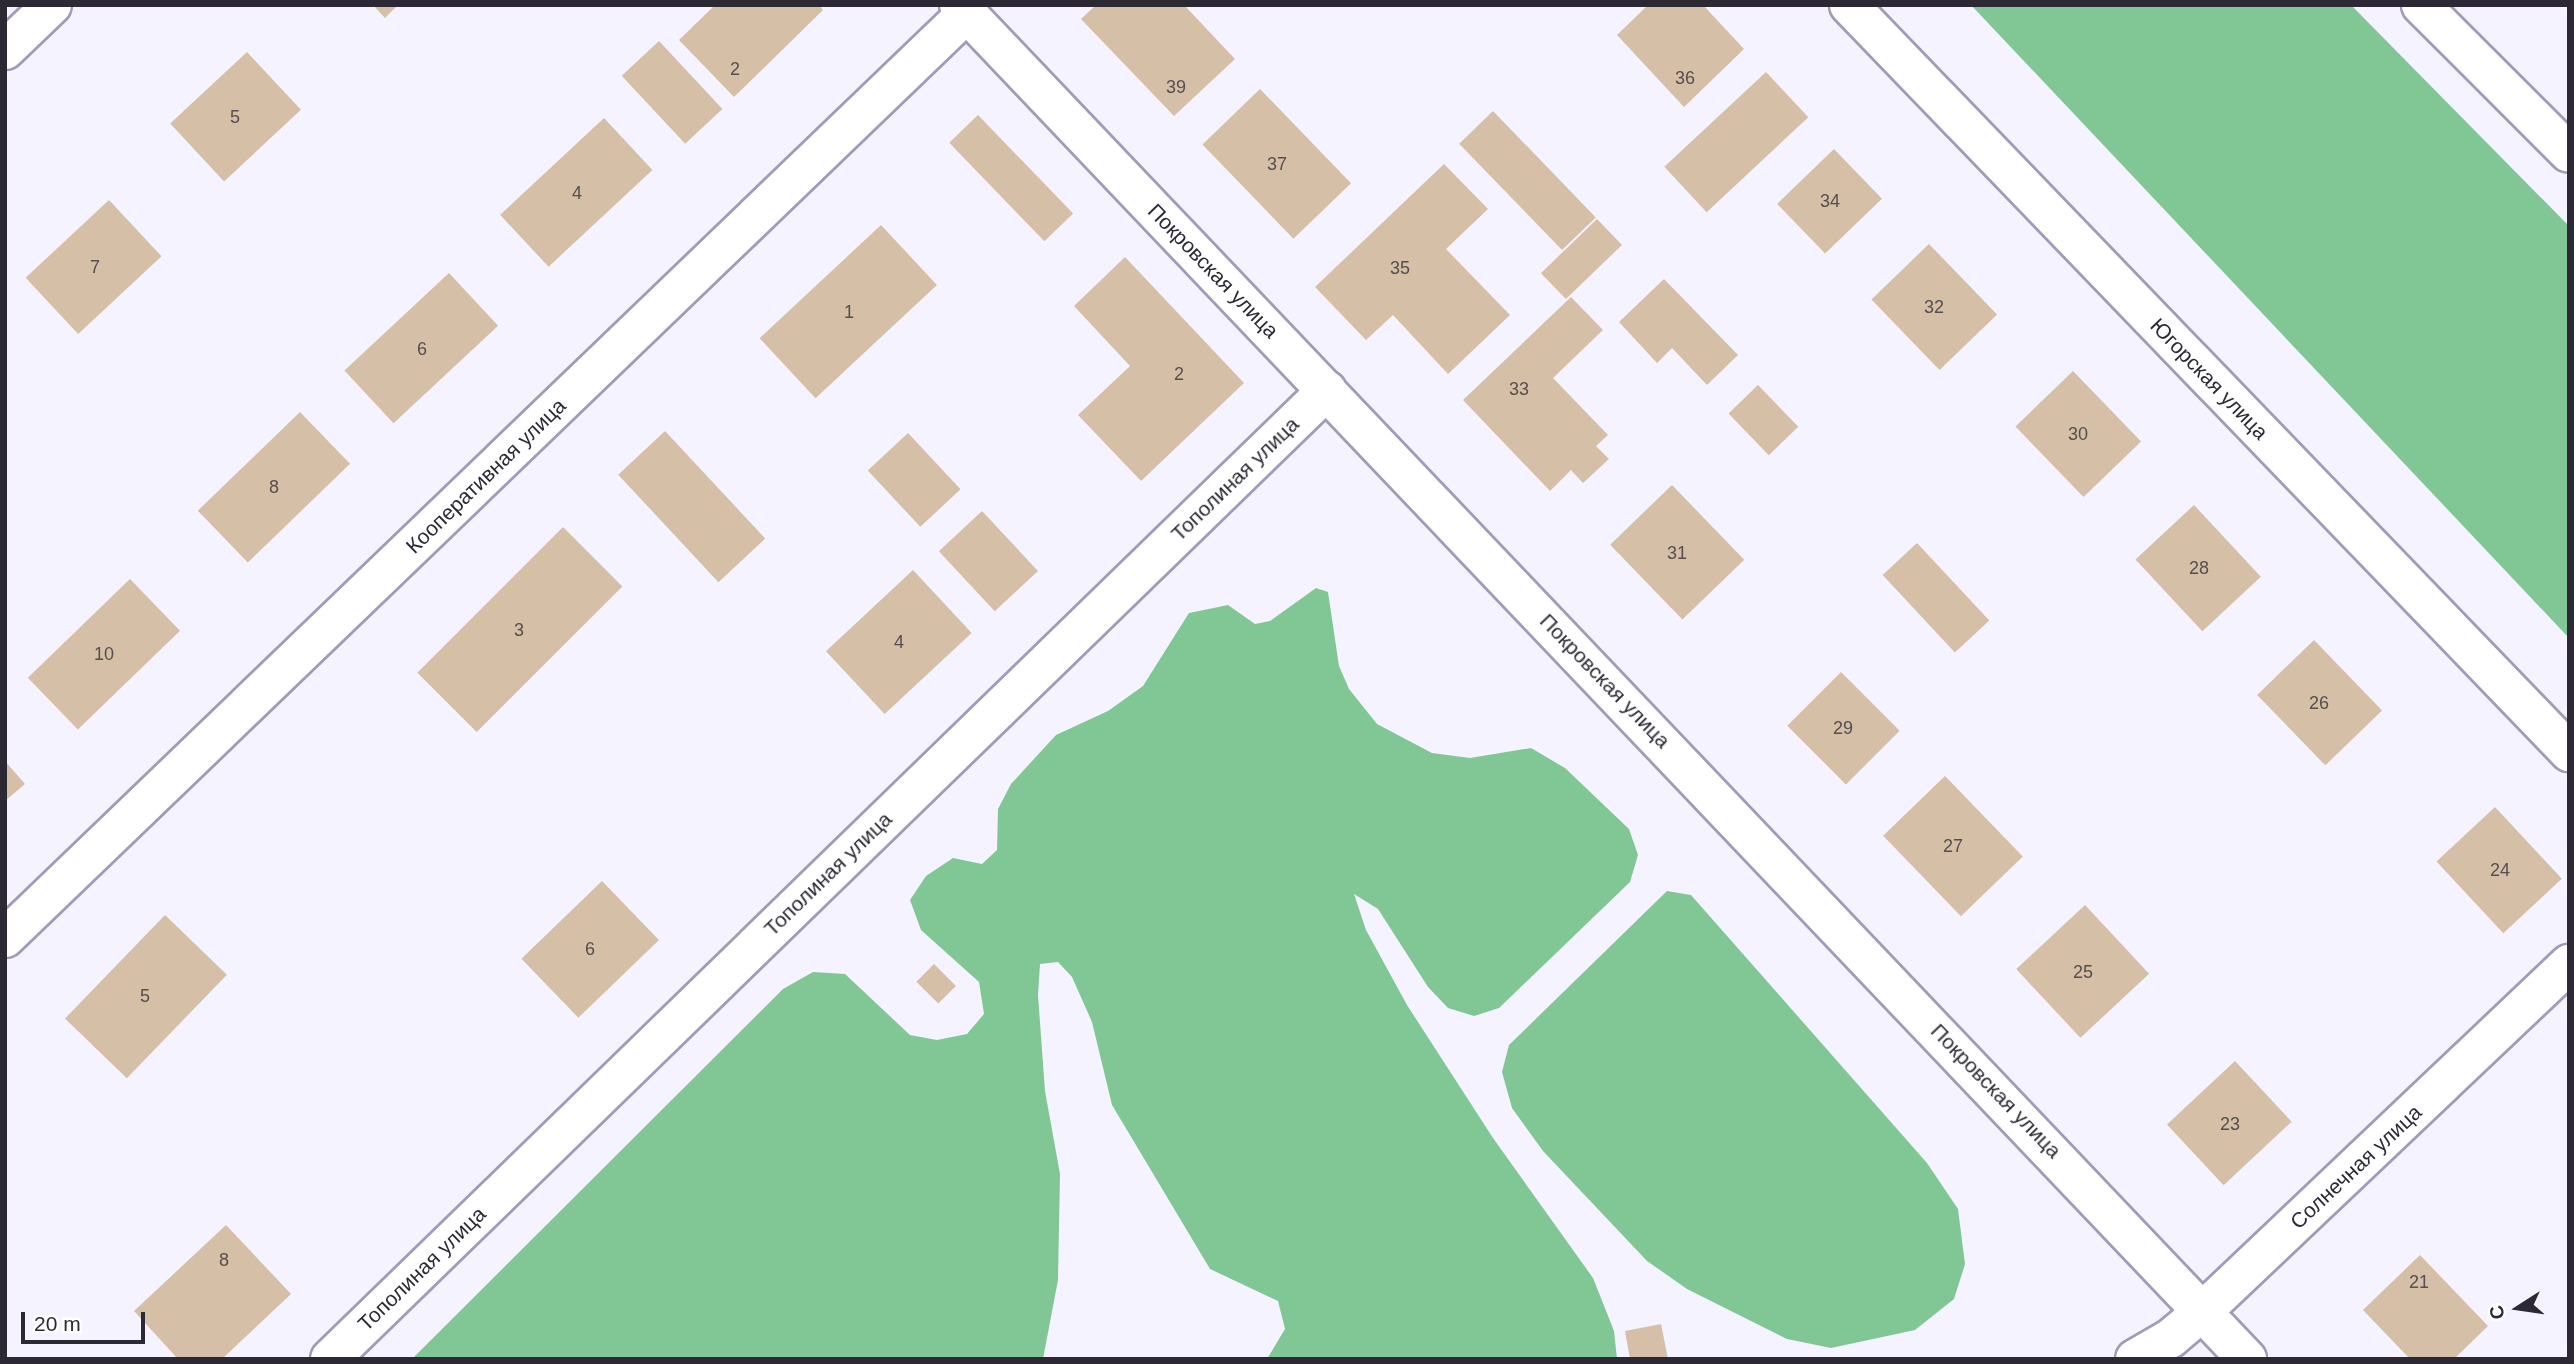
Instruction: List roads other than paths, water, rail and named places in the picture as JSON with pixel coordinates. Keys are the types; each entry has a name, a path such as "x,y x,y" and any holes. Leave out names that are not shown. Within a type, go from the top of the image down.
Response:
{"street":[{"path":"5,50 52,5"},
{"name":"Югорская улица","path":"1849,5 2569,752"},
{"path":"2421,5 2569,153"},
{"name":"Покровская улица","path":"963,9 2247,1359"},
{"name":"Кооперативная улица","path":"5,939 963,9"},
{"name":"Тополиная улица","path":"330,1359 1327,390"},
{"name":"Солнечная улица","path":"2135,1359 2171,1338 2202,1312 2569,964"}]}
